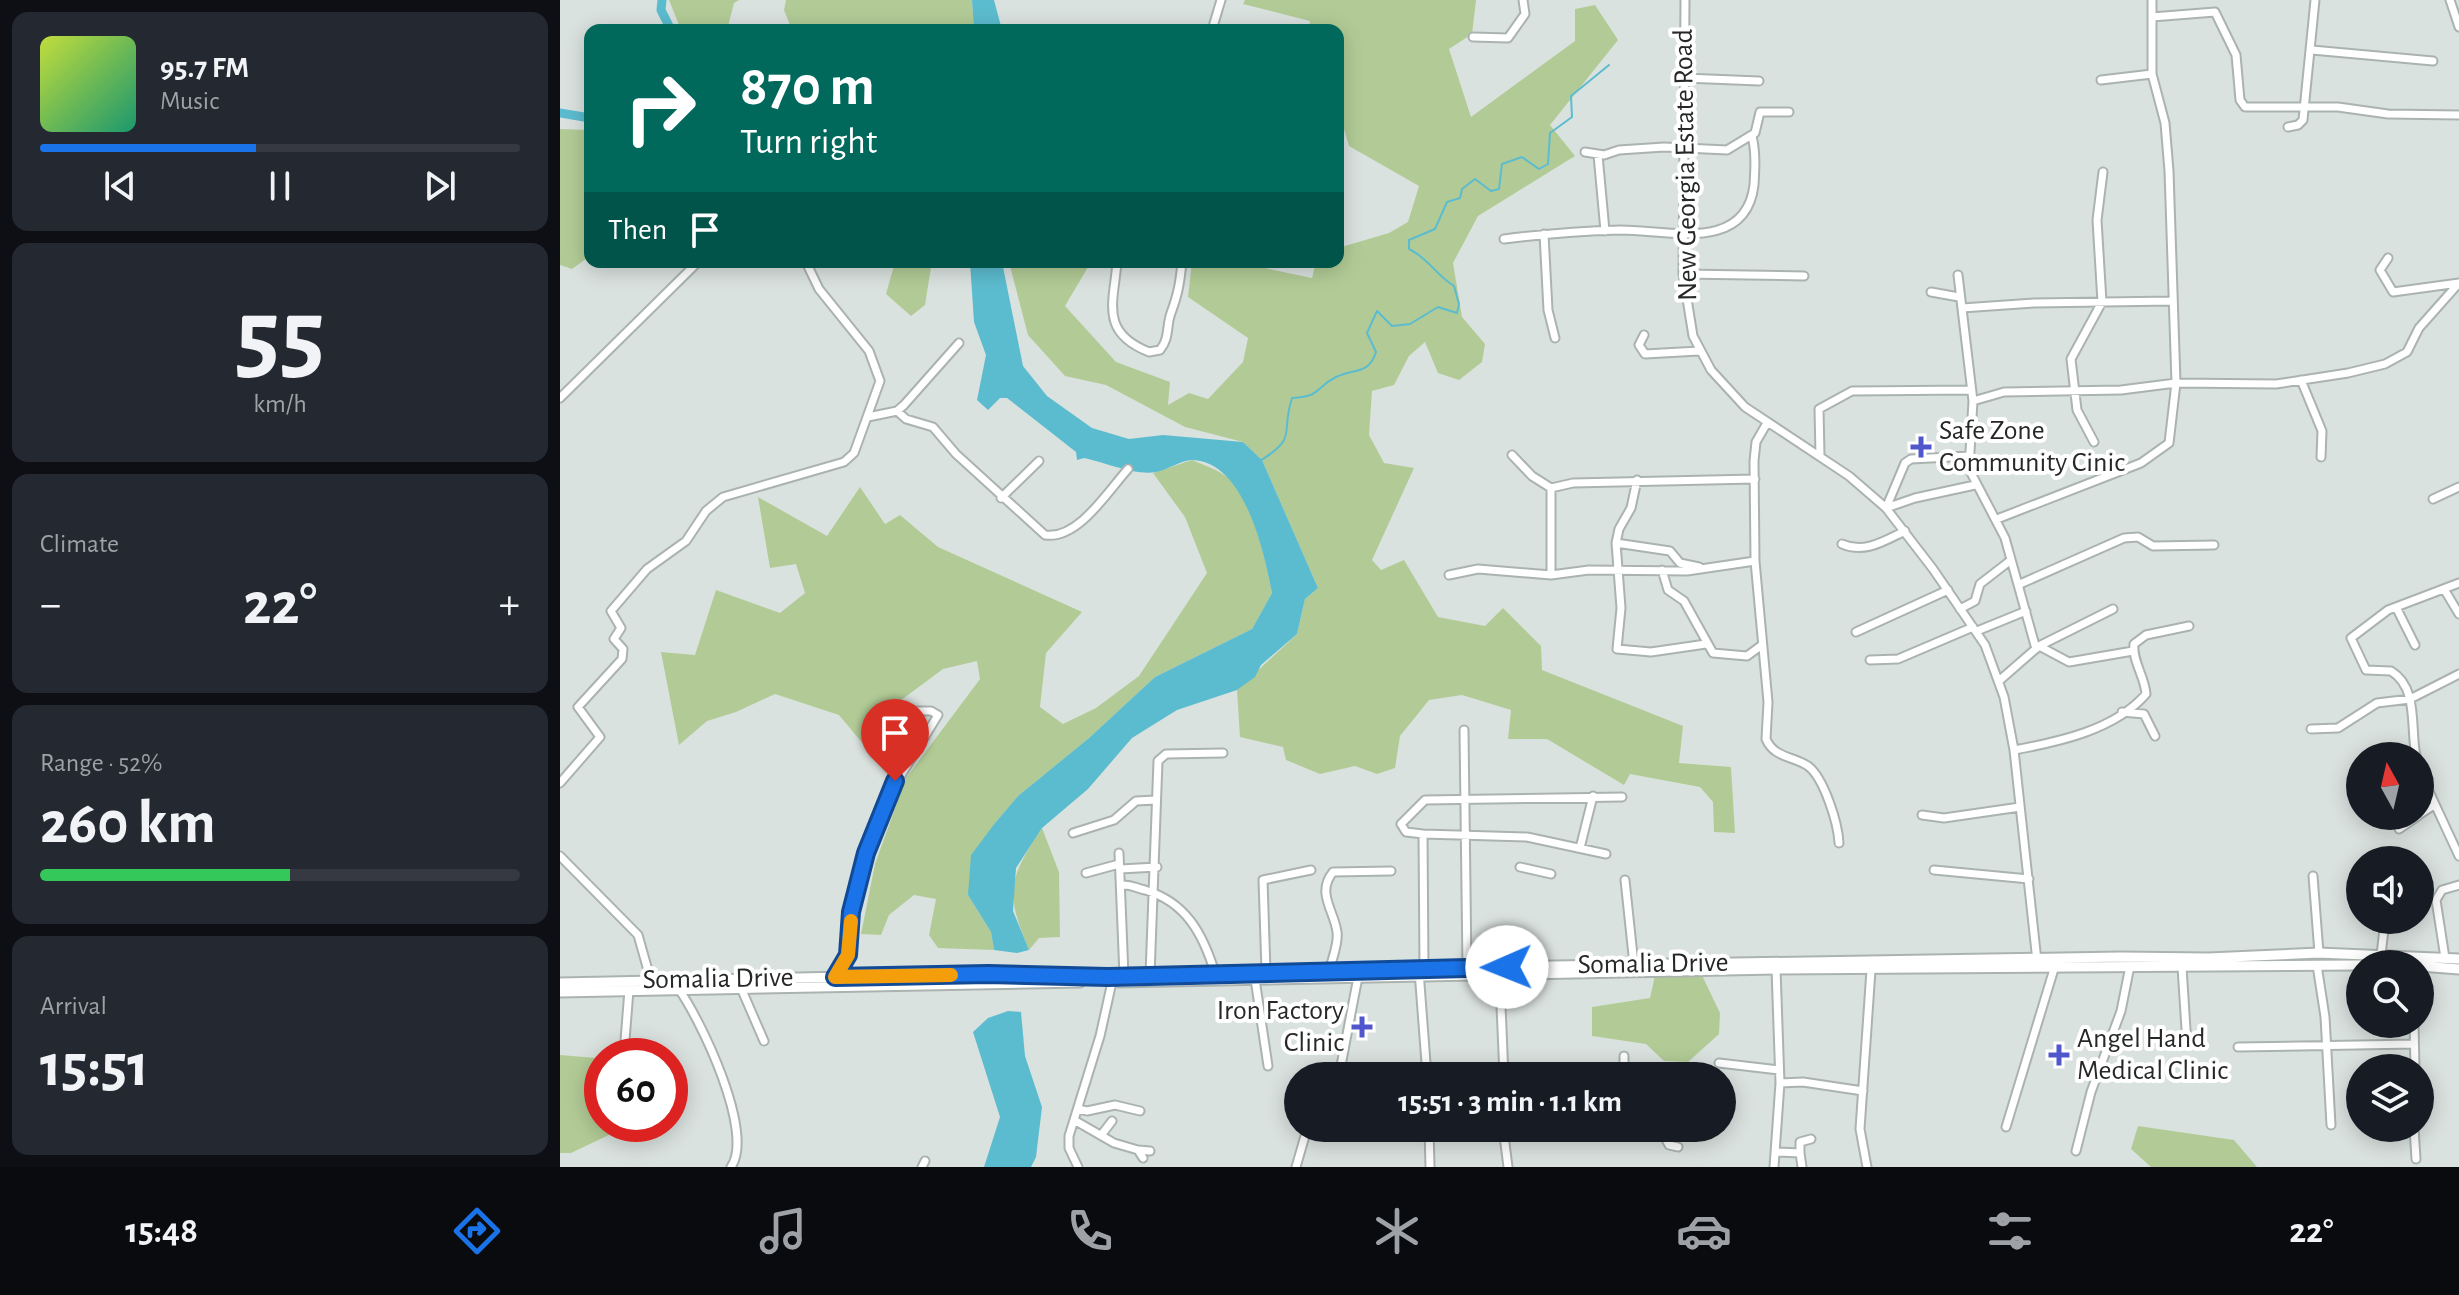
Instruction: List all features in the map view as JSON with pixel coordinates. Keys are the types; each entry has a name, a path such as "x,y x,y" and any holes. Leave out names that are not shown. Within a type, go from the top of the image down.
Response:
{"main road":[{"name":"Somalia Drive","path":"560,983 835,977 1124,976 1330,969 1505,975 1871,970 2346,954"},
{"name":"Somalia Drive","path":"2434,957 2459,959"},
{"name":"Somalia Drive","path":"560,992 1358,977 1467,968 1634,965 2037,964 2054,969 2346,965"},
{"path":"2434,967 2459,969"}],"street":[{"path":"1214,24 1221,0"},
{"path":"1473,37 1508,38 1525,14 1523,0"},
{"name":"New Georgia Estate Road","path":"1685,0 1683,274 1688,313 1699,351 1725,388 1767,423 1820,456 1886,508 1975,629 2000,680 2014,750 2037,964"},
{"path":"1997,519 2153,458 2169,443 2176,383 2173,301 2165,123 2152,74 2152,0"},
{"path":"2288,127 2302,123 2315,0"},
{"path":"2450,0 2459,27"},
{"path":"2152,17 2215,12 2236,55 2241,105 2259,109 2303,107 2459,115"},
{"path":"1685,30 1696,30"},
{"path":"2312,50 2433,61"},
{"path":"2101,80 2152,74"},
{"path":"1684,78 1759,81"},
{"path":"1504,239 1605,231 1683,234 1724,228 1747,212 1755,172 1752,136 1760,112 1789,112"},
{"path":"1585,152 1598,155 1632,149 1727,150 1752,136"},
{"path":"1598,155 1605,231"},
{"path":"2094,442 2077,410 2073,389 2073,351 2102,302 2097,220 2103,172"},
{"path":"1544,234 1548,310 1555,338"},
{"path":"2388,258 2380,270 2393,292 2459,283"},
{"path":"560,398 692,268"},
{"path":"560,783 600,737 578,707 622,659 623,649 614,639 621,628 612,616 613,607 647,569 686,541 714,503 728,495 744,494 849,459 880,381 874,361 819,289 809,268"},
{"path":"1116,268 1112,284 1113,321 1124,335 1149,352 1160,350 1166,343 1171,313 1178,300 1181,268"},
{"path":"1683,274 1804,276"},
{"path":"1958,275 1973,401 1969,469 1975,485 1997,519 2038,647 2069,662 2133,651"},
{"path":"1973,401 2004,392 2121,390 2176,383 2241,386 2327,378 2397,360 2407,352 2435,308 2459,283"},
{"path":"1931,292 1959,297"},
{"path":"1962,308 2173,301"},
{"path":"1644,335 1639,345 1645,354 1699,351"},
{"path":"868,417 897,411 937,373 959,343"},
{"path":"2301,380 2322,431 2321,457"},
{"path":"1820,456 1819,409 1852,391 1971,390"},
{"path":"897,411 906,419 933,427 1001,498 1045,535 1056,537 1075,526 1128,469"},
{"path":"1767,423 1756,442 1755,479 1755,561 1768,702 1766,739 1787,759 1812,770 1833,810 1839,843"},
{"path":"1512,455 1532,476 1551,488 1573,483 1637,480 1755,479"},
{"path":"1886,508 1905,463 1911,459 1970,456"},
{"path":"1001,498 1039,461"},
{"path":"1637,480 1631,508 1619,529 1616,543 1621,608 1618,650 1651,652 1706,644"},
{"path":"1886,508 1975,485"},
{"path":"2433,499 2459,487"},
{"path":"1551,488 1551,575"},
{"path":"1842,544 1852,549 1871,547 1905,531"},
{"path":"2020,584 2124,538 2138,537 2153,546 2214,545"},
{"path":"1616,543 1670,551 1680,563 1704,568"},
{"path":"1960,609 1975,601 1980,584 2011,560"},
{"path":"1449,575 1478,569 1551,575 1616,569 1662,570 1755,561"},
{"path":"1662,570 1668,590 1684,601 1713,653 1739,656 1751,654 1762,645"},
{"path":"2415,742 2410,699 2396,674 2366,670 2351,640 2376,618 2396,607 2459,583"},
{"path":"2444,589 2459,614"},
{"path":"1856,632 1948,590"},
{"path":"2396,607 2415,645"},
{"path":"2000,680 2038,647 2113,609"},
{"path":"1870,660 1898,659 2026,611"},
{"path":"2014,750 2073,736 2122,712 2146,694 2143,675 2133,651 2134,644 2146,635 2189,626"},
{"path":"2311,729 2338,728 2377,703 2410,699 2459,674"},
{"path":"835,977 848,955 856,884 881,808 938,715 931,711 917,711"},
{"path":"2122,712 2144,714 2155,736"},
{"path":"1464,730 1467,968"},
{"path":"1150,975 1160,757 1223,753"},
{"path":"1580,848 1593,796"},
{"path":"1606,854 1527,837 1406,832 1401,824 1425,800 1622,797"},
{"path":"1073,833 1114,820 1136,801 1156,800"},
{"path":"2434,805 2459,856"},
{"path":"1922,815 1944,818 2020,807"},
{"path":"1423,834 1421,971 1426,1062"},
{"path":"1119,853 1124,976"},
{"path":"560,856 638,935 651,981"},
{"path":"1086,873 1120,866 1157,867"},
{"path":"1520,867 1551,874"},
{"path":"1266,972 1263,880 1311,870"},
{"path":"1934,870 2029,879"},
{"path":"1330,969 1338,934 1327,908 1328,879 1333,872 1391,871"},
{"path":"2313,876 2319,953"},
{"path":"1625,880 1634,965"},
{"path":"1121,885 1155,893 1191,918 1215,973"},
{"path":"2445,958 2436,900 2442,890 2459,885"},
{"path":"2317,965 2331,1125"},
{"path":"2076,1151 2091,1092 2121,1011 2130,966"},
{"path":"2182,967 2187,1045"},
{"path":"1774,1167 1780,1083 1776,969"},
{"path":"2006,1127 2054,969"},
{"path":"1867,1167 1861,1141 1871,970"},
{"path":"1504,1062 1501,1006 1505,975"},
{"path":"1342,1062 1358,977"},
{"path":"1255,979 1268,1066"},
{"path":"1078,1167 1069,1148 1074,1120 1100,1036 1112,982"},
{"path":"678,988 699,1026 733,1115 739,1147 731,1167"},
{"path":"741,988 764,1041"},
{"path":"625,1038 629,990"},
{"path":"2414,1038 2414,1054"},
{"path":"2238,1047 2325,1048 2414,1044"},
{"path":"1624,1056 1624,1062"},
{"path":"1736,1065 1779,1070"},
{"path":"1780,1083 1803,1082 1863,1091"},
{"path":"1078,1109 1093,1110 1115,1105 1140,1111"},
{"path":"1074,1120 1114,1143 1150,1151"},
{"path":"1102,1134 1112,1121"},
{"path":"1802,1167 1800,1142 1811,1139"},
{"path":"1296,1167 1303,1142"},
{"path":"1429,1142 1430,1167"},
{"path":"1505,1142 1508,1167"},
{"path":"1667,1142 1678,1147"},
{"path":"2415,1142 2416,1159"},
{"path":"1138,1150 1143,1158"},
{"path":"1776,1152 1800,1153"}],"green space":[{"path":"669,0 739,0 734,3 729,24 679,24"},
{"path":"786,0 972,0 974,24 790,24 784,10"},
{"path":"1245,0 1476,0 1472,34 1449,49 1471,117 1575,41 1575,9 1595,5 1618,40 1550,125 1575,156 1478,216 1453,263 1462,317 1485,344 1482,362 1459,380 1438,373 1425,342 1409,356 1394,385 1372,391 1369,435 1384,463 1414,468 1372,560 1381,570 1404,560 1438,617 1485,626 1503,608 1541,646 1542,670 1683,726 1679,763 1731,767 1735,833 1714,832 1713,802 1700,787 1630,774 1624,785 1547,739 1508,739 1511,710 1462,695 1429,700 1400,736 1395,768 1377,774 1355,766 1320,774 1286,760 1283,747 1240,737 1237,690 1297,634 1305,599 1318,588 1262,460 1243,442 1185,427 1106,385 1065,376 1028,335 1011,268 1087,268 1065,306 1116,362 1170,382 1168,405 1189,393 1208,399 1243,362 1248,338 1188,297 1191,268 1264,268 1312,278 1314,268 1344,268 1344,246 1389,233 1408,222 1419,186 1349,146 1344,129 1344,24 1309,24 1310,21 1243,4"},
{"path":"560,129 584,130 584,260 572,269 560,265"},
{"path":"893,268 931,268 925,305 911,316 886,294"},
{"path":"1192,460 1222,474 1239,490 1258,533 1272,593 1252,629 1155,677 1089,738 1018,796 995,823 968,895 991,932 994,950 938,948 929,935 936,899 914,895 889,915 881,935 861,934 875,864 906,778 980,679 977,661 943,669 873,721 869,751 839,715 775,694 707,721 679,745 661,652 695,655 716,590 780,613 805,593 796,564 770,568 758,497 827,536 860,487 885,524 900,515 938,547 1082,612 1046,653 1040,707 1063,724 1096,708 1139,676 1207,573 1185,517 1153,473"},
{"path":"1042,828 1059,872 1060,937 1039,938 1029,950 1016,914 1014,887 1022,861"},
{"path":"1656,971 1700,971 1720,1013 1719,1034 1688,1062 1664,1061 1646,1044 1592,1036 1592,1007 1650,998"},
{"path":"560,1055 584,1057 584,1142 594,1142 571,1153 560,1153"},
{"path":"2138,1126 2234,1140 2257,1167 2151,1167 2131,1149"}],"water":[{"path":"972,0 994,0 1000,24 974,24"},
{"path":"970,268 1003,268 1023,366 1047,396 1092,428 1129,439 1163,435 1243,442 1262,460 1318,588 1305,599 1297,634 1261,665 1255,677 1237,690 1177,710 1132,738 1088,789 1042,828 1016,868 1013,911 1029,950 1017,953 994,950 991,932 968,895 971,855 1018,796 1089,738 1155,677 1252,629 1272,593 1264,555 1249,512 1225,475 1210,464 1191,460 1148,473 1084,458 1077,460 1076,452 1007,398 1000,398 988,410 977,400 986,355 974,322"},
{"path":"1008,1011 1021,1012 1025,1056 1042,1107 1036,1157 1031,1167 984,1167 1000,1117 973,1032 988,1018"}],"waterway":[{"path":"662,0 661,10 668,24"},
{"path":"1260,461 1284,440 1292,398 1314,393 1336,377 1365,368 1373,359 1376,352 1367,333 1377,311 1392,326 1410,324 1438,307 1457,313 1459,304 1454,286 1409,249 1409,240 1435,229 1447,202 1460,198 1462,189 1475,179 1491,191 1499,189 1502,164 1522,157 1539,169 1548,164 1550,133 1572,117 1571,96 1609,65"},
{"path":"560,113 584,117"}],"slow traffic":[{"path":"851,921 848,955 835,977 951,975"}],"place":[{"name":"Safe Zone Community Cinic","path":"1921,447"},
{"name":"Iron Factory Clinic","path":"1362,1027"},
{"name":"Angel Hand Medical Clinic","path":"2059,1055"}],"route":[{"path":"895,781 881,808 856,884 848,955 835,977 988,974 1108,977 1250,971 1507,967"}]}
